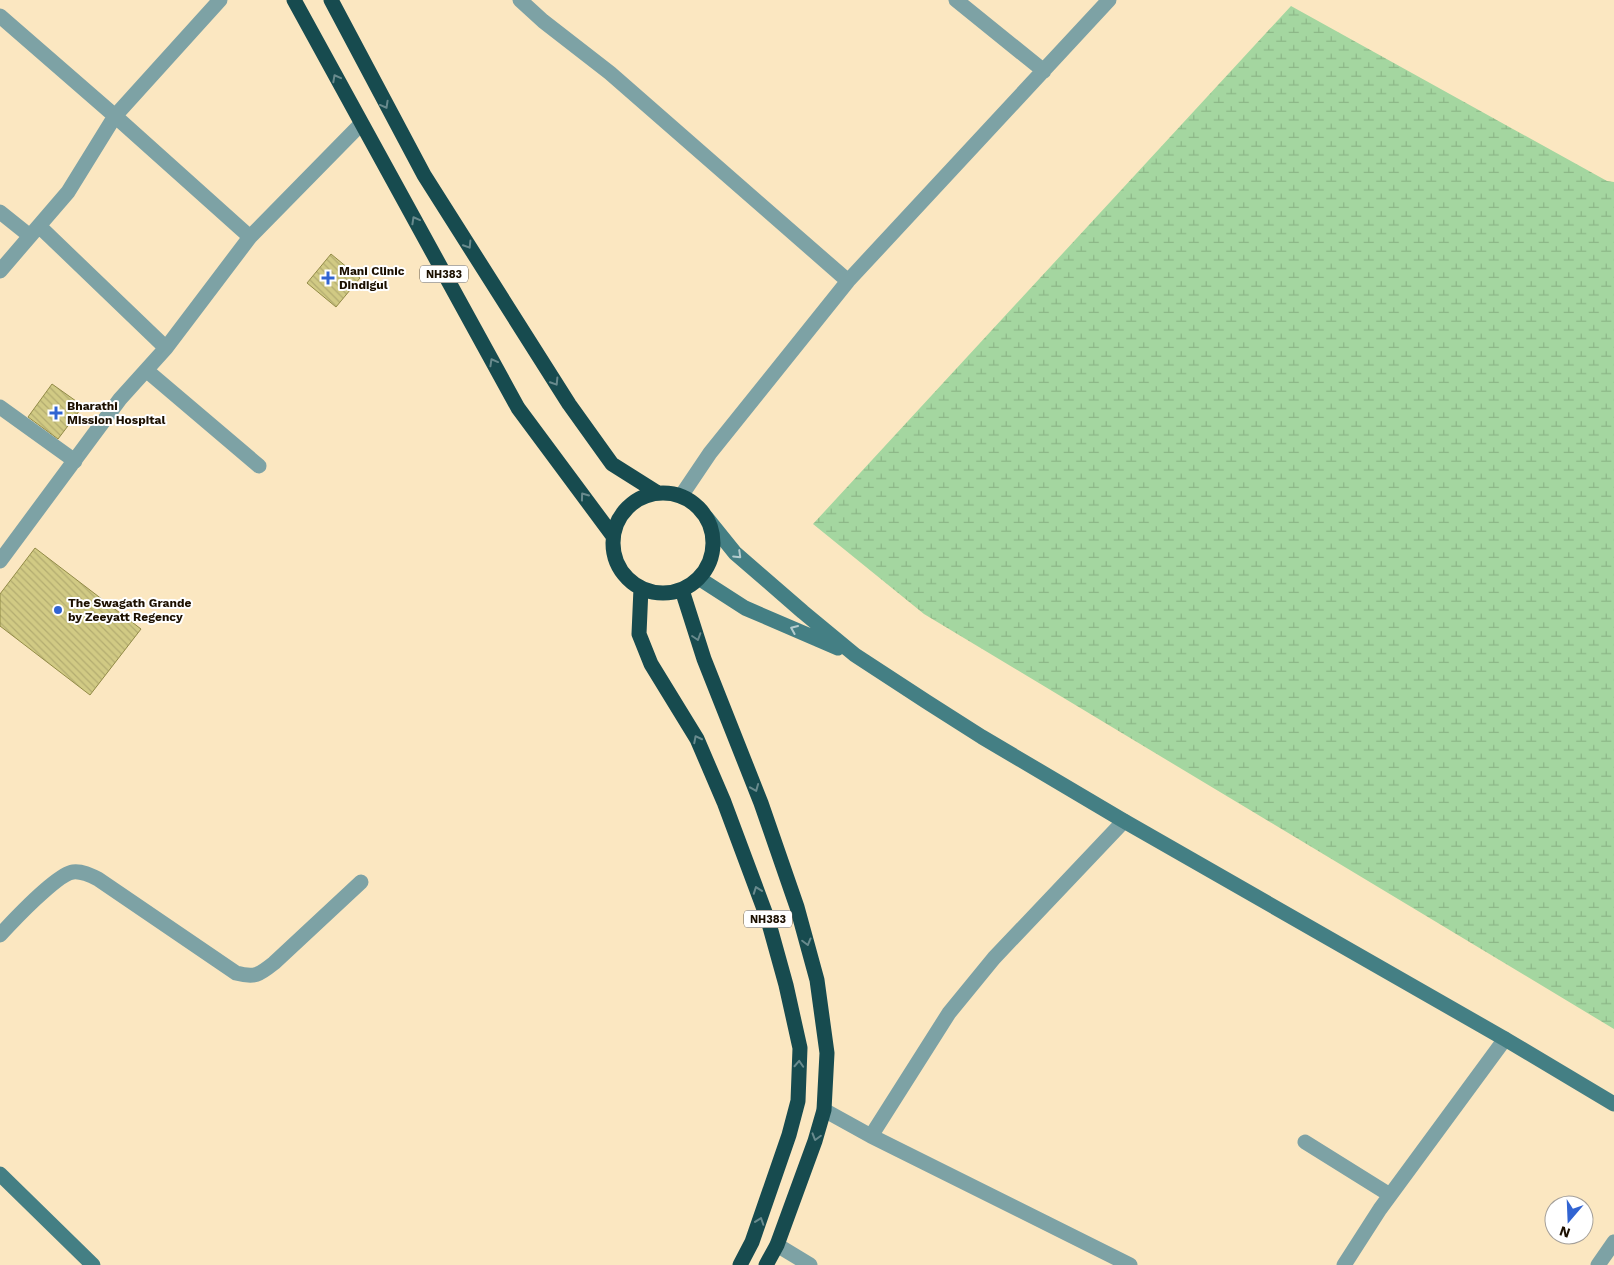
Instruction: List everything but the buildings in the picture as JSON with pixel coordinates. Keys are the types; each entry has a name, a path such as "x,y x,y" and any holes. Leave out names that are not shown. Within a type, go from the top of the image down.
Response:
{"highway":[{"name":"NH383","path":"294,0 518,408 613,536"},
{"name":"NH383","path":"330,0 424,175 569,404 612,464 658,493 681,496 697,506 706,518 714,535 711,561 700,579 682,590 661,594 641,588 624,575 614,557 613,536 620,516 636,500 658,493"},
{"name":"NH383","path":"641,588 639,634 651,664 697,738 724,802 768,920 786,985 800,1048 798,1101 789,1136 752,1242 740,1265"},
{"name":"NH383","path":"682,590 704,659 762,803 800,916 817,980 827,1052 824,1110 815,1142 777,1245 766,1265"}],"main road":[{"path":"706,518 735,553 855,655 982,737 1614,1104"},
{"path":"700,579 745,608 855,655"},
{"path":"0,1174 93,1265"}],"street":[{"path":"0,271 68,192 116,116 220,0"},
{"path":"520,0 543,21 610,73 848,281"},
{"path":"956,0 1044,71"},
{"path":"681,496 710,452 848,281 1109,0"},
{"path":"0,16 116,116 250,238"},
{"path":"0,561 120,399 166,348 250,238 361,124"},
{"path":"0,212 34,231 166,348"},
{"path":"146,370 259,466"},
{"path":"0,407 75,461"},
{"path":"871,1136 955,1006 994,958 1124,821"},
{"path":"0,935 34,899 71,872 86,873 98,879 236,973 250,976 261,974 274,963 361,882"},
{"path":"1344,1265 1390,1195 1505,1039"},
{"path":"824,1110 871,1136 1130,1265"},
{"path":"1305,1142 1390,1195"},
{"path":"1606,1260 1614,1242"},
{"path":"777,1245 810,1265"}],"green space":[{"path":"1291,6 1607,181 1614,182 1614,1029 924,614 813,524"}],"place":[{"name":"Mani Clinic Dindigul","path":"328,278"},
{"name":"Bharathi Mission Hospital","path":"56,413"},
{"name":"The Swagath Grande by Zeeyatt Regency","path":"58,610"}]}
